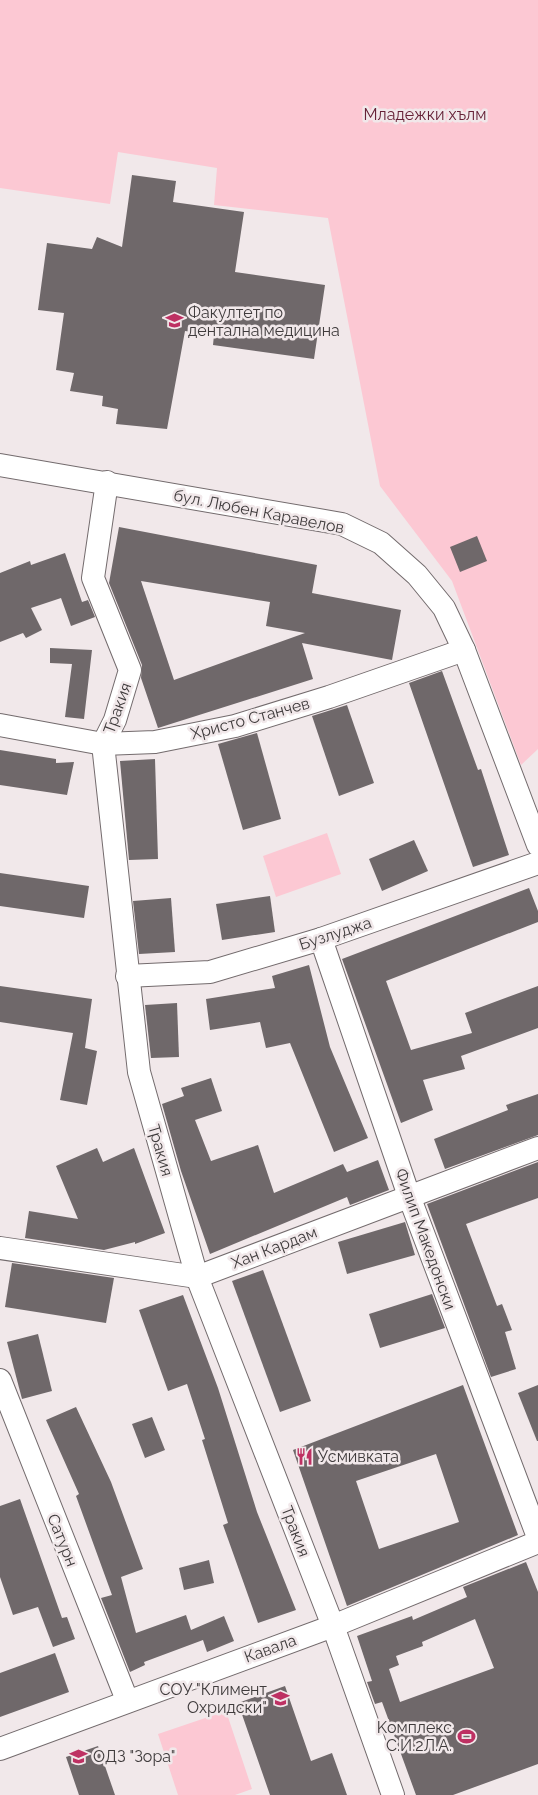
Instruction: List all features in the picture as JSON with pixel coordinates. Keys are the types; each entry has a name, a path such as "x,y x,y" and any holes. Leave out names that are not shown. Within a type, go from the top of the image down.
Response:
{"street":[{"name":"бул. Любен Каравелов","path":"0,465 342,524 381,543 417,575 444,608 464,650 538,845"},
{"name":"Тракия","path":"107,482 93,578 130,670 115,720 103,744 139,1072 197,1277 333,1626 393,1795"},
{"name":"Христо Станчев","path":"0,725 103,744 155,742 235,726 329,697 464,650"},
{"name":"Бузлуджа","path":"127,976 210,972 321,939 538,864"},
{"name":"Филип Македонски","path":"321,939 409,1196 538,1537"},
{"name":"Хан Кардам","path":"0,1248 197,1277 538,1148"},
{"name":"Сатурн","path":"0,1380 127,1700"},
{"name":"Кавала","path":"0,1749 127,1700 333,1626 538,1542"}],"green space":[{"name":"Младежки хълм","path":"0,0 538,0 538,749 521,765 452,581 380,486 328,218 214,205 217,168 118,152 110,204 0,188"},
{"path":"327,833 341,874 276,897 263,856"},
{"path":"226,1711 252,1789 235,1795 178,1795 158,1734"}],"building":[{"path":"132,175 176,181 173,202 244,212 235,272 325,285 314,359 213,345 214,335 185,331 167,429 116,424 118,409 102,406 103,396 70,391 74,373 56,370 64,313 38,310 47,243 92,249 97,237 122,247"},
{"path":"119,527 317,565 312,593 401,610 392,660 302,643 313,679 158,728 141,678 142,665 109,583","holes":["141,581 270,602 266,626 305,633 174,680"]},
{"path":"477,536 487,561 460,572 450,547"},
{"path":"65,553 82,602 88,600 95,617 71,626 61,598 31,608 42,630 26,638 23,633 0,642 0,573 30,561 31,565"},
{"path":"50,648 92,650 84,719 65,717 72,664 50,663"},
{"path":"442,671 478,770 481,769 509,855 473,867 409,683"},
{"path":"347,705 374,783 339,796 312,716"},
{"path":"257,733 281,819 243,830 218,744"},
{"path":"0,750 56,759 56,763 74,762 67,795 0,785"},
{"path":"155,759 158,859 129,860 120,761"},
{"path":"414,840 428,871 382,891 369,859"},
{"path":"0,873 89,886 84,918 0,906"},
{"path":"529,888 538,911 538,922 386,981 411,1050 472,1033 465,1013 538,986 538,1028 461,1056 465,1069 423,1080 433,1110 401,1123 342,959"},
{"path":"270,896 275,932 222,940 216,904"},
{"path":"171,898 175,952 139,954 133,901"},
{"path":"309,965 330,1047 368,1138 334,1152 290,1043 266,1048 260,1022 210,1030 206,999 275,988 272,976"},
{"path":"0,986 92,999 85,1048 97,1051 87,1105 60,1100 73,1033 0,1022"},
{"path":"177,1003 179,1057 151,1058 145,1005"},
{"path":"211,1078 222,1111 195,1120 211,1161 258,1145 274,1193 343,1164 347,1172 378,1160 389,1190 350,1205 347,1197 210,1254 181,1171 162,1104 184,1096 181,1088"},
{"path":"538,1094 538,1135 445,1169 434,1139 508,1110 506,1105"},
{"path":"97,1148 103,1162 134,1148 165,1233 135,1244 135,1242 104,1250 25,1238 29,1211 78,1219 56,1166"},
{"path":"538,1162 538,1198 466,1224 497,1306 502,1304 512,1330 505,1332 516,1369 491,1377 427,1204"},
{"path":"405,1222 415,1255 347,1274 338,1242"},
{"path":"12,1263 114,1278 106,1323 5,1307"},
{"path":"263,1270 311,1401 280,1412 232,1281"},
{"path":"432,1294 445,1328 380,1348 369,1314"},
{"path":"183,1295 218,1388 257,1512 296,1610 258,1623 223,1525 228,1523 202,1440 205,1439 187,1384 168,1391 139,1310"},
{"path":"38,1334 52,1391 22,1399 7,1342"},
{"path":"463,1385 518,1535 347,1606 293,1450","holes":["436,1454 459,1522 379,1549 356,1481"]},
{"path":"538,1385 538,1441 537,1441 518,1393"},
{"path":"76,1407 111,1482 143,1569 121,1577 136,1633 186,1615 191,1630 224,1616 234,1641 207,1652 203,1640 144,1662 145,1665 130,1672 101,1598 112,1595 76,1496 79,1494 46,1420"},
{"path":"152,1417 165,1450 145,1458 132,1424"},
{"path":"20,1499 62,1618 67,1617 75,1639 53,1647 38,1607 13,1615 0,1577 0,1506"},
{"path":"209,1560 214,1583 184,1590 179,1568"},
{"name":"Kомплекс С.И.2Л.А.","path":"526,1562 538,1592 538,1764 453,1795 416,1795 382,1702 375,1704 367,1682 372,1681 357,1636 412,1616 413,1620 467,1597 463,1587","holes":["475,1619 494,1668 400,1702 389,1669 399,1665 396,1656 423,1646 422,1642"]},
{"path":"55,1653 69,1692 0,1717 0,1673"},
{"path":"285,1686 311,1761 332,1753 347,1795 270,1795 238,1703"},
{"path":"98,1746 115,1795 79,1795 66,1757"}],"place":[{"name":"Факултет по дентална медицина","path":"174,321"},
{"name":"Усмивката","path":"304,1456"},
{"name":"СОУ \"Климент Охридски\"","path":"281,1698"},
{"name":"Kомплекс С.И.2Л.А.","path":"466,1736"},
{"name":"ОДЗ \"Зора\"","path":"79,1756"}]}
